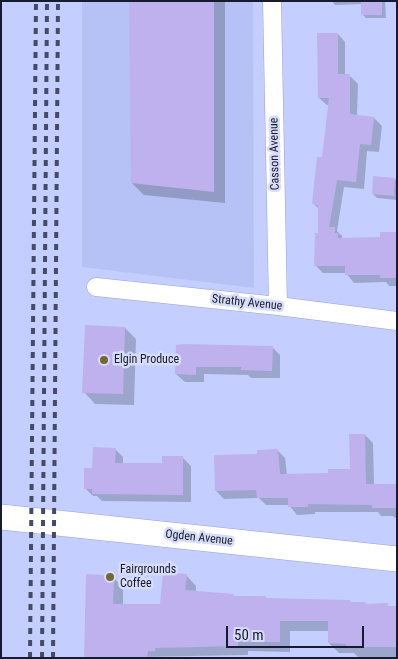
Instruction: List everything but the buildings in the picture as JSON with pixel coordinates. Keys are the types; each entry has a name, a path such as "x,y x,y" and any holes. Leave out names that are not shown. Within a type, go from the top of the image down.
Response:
{"street":[{"name":"Casson Avenue","path":"272,1 278,306"},
{"name":"Strathy Avenue","path":"96,287 278,306 397,321"},
{"name":"Ogden Avenue","path":"1,517 397,559"}],"shaded area":[{"path":"82,1 253,1 254,288 82,267"}],"railway":[{"path":"30,658 36,1"},
{"path":"42,658 47,1"},
{"path":"53,658 58,1"}],"place":[{"name":"Elgin Produce","path":"104,360"},
{"name":"Fairgrounds Coffee","path":"110,577"}]}
